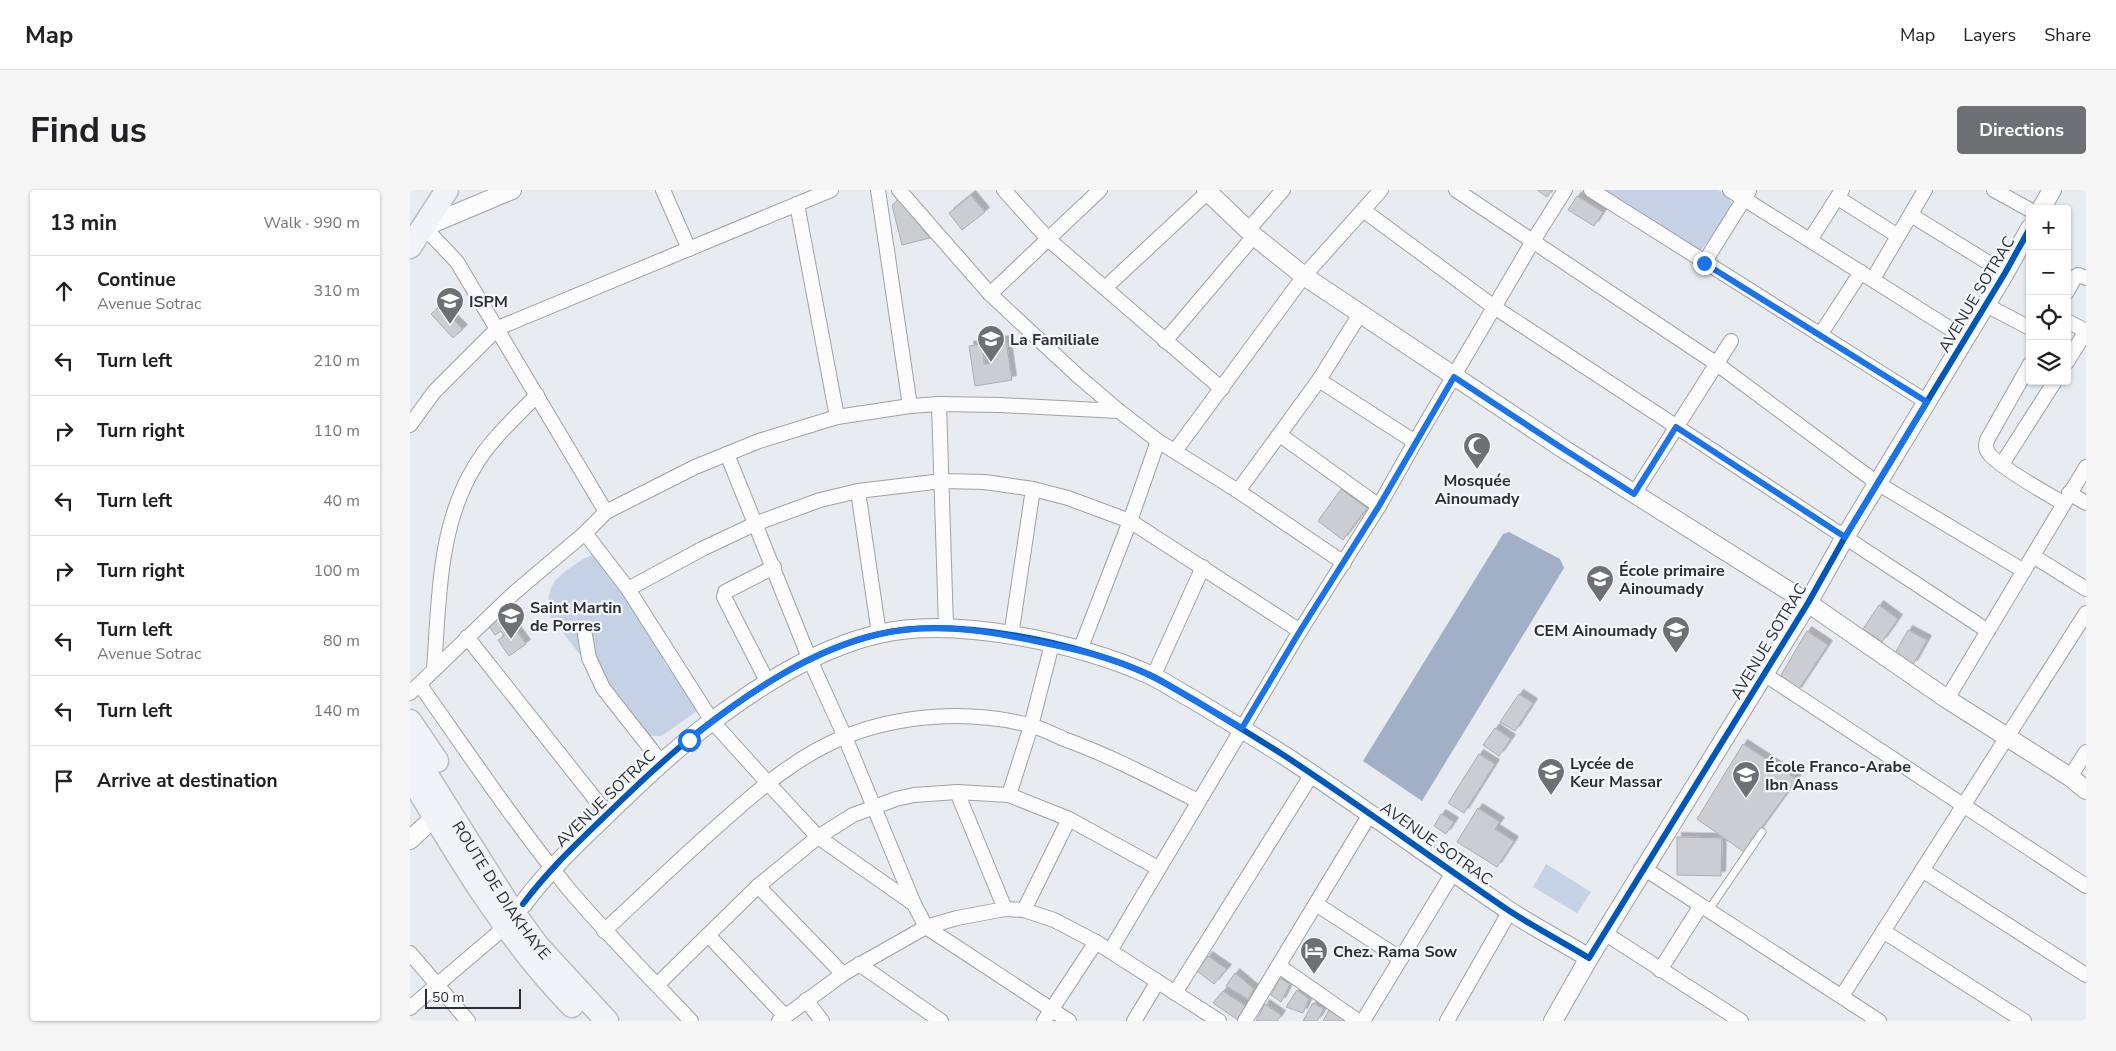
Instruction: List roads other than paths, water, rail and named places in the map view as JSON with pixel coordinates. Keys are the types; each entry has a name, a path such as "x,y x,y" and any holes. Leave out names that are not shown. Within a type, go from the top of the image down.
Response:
{"main road":[{"path":"410,247 447,190"},
{"path":"410,721 435,759 519,907"},
{"name":"ROUTE DE DIAKHAYE","path":"410,748 519,907 538,946 607,1021"},
{"name":"ROUTE DE DIAKHAYE","path":"410,776 447,838 519,907 543,975 587,1021"},
{"path":"410,801 426,824 447,838"}],"street":[{"path":"512,190 424,227 457,262 606,512"},
{"path":"663,190 689,249"},
{"path":"410,425 434,392 498,328 831,190"},
{"path":"878,190 910,406"},
{"path":"899,190 990,294 1078,376 1119,411 1158,440 1238,491 1344,563"},
{"path":"1004,190 1048,239 1222,389"},
{"path":"1165,341 1283,190"},
{"path":"1175,451 1304,276 1382,190"},
{"path":"1456,190 1472,194 1533,241 1716,364 1878,484 2024,571"},
{"path":"1110,951 1300,631 1379,506 1494,307 1565,190"},
{"path":"1591,190 1927,402"},
{"path":"1730,190 1747,194 1810,240 1965,338"},
{"path":"1873,279 1925,190"},
{"path":"1994,190 2026,208"},
{"path":"2043,205 2052,190"},
{"path":"990,294 1096,191"},
{"path":"1104,288 1207,191 1251,233 1304,276 1565,450 1808,603 1947,699 2070,777 2086,790"},
{"path":"1704,263 1747,194"},
{"path":"1810,240 1840,194 1898,236"},
{"path":"797,204 837,417"},
{"path":"1363,210 1494,307 1988,631"},
{"path":"1911,215 2005,273"},
{"name":"AVENUE SOTRAC","path":"519,907 552,868 661,762 712,721 768,683 810,660 851,642 900,630 946,628 1011,636 1080,650 1129,666 1153,677 1242,728 1510,911 1590,958 1808,603 1845,537 1986,305 2026,235"},
{"path":"1820,335 1861,272"},
{"path":"2071,284 2078,275 2086,278"},
{"path":"1986,305 2026,326"},
{"path":"1238,491 1320,380 1360,314"},
{"path":"2071,323 2086,331 2071,355"},
{"path":"1634,494 1731,341"},
{"path":"2026,371 1986,444 1987,452 2002,464 2066,498 2086,502"},
{"path":"1320,380 1415,442"},
{"path":"2002,464 2052,385"},
{"path":"434,669 441,572 454,515 465,483 476,464 495,439 538,395"},
{"path":"939,404 946,628"},
{"path":"691,1021 604,931 552,868 415,689 467,637 585,533 606,512 695,467 727,454 790,430 837,417 910,406 939,404 1119,411"},
{"path":"1280,436 1379,506"},
{"path":"1080,650 1130,521 1158,440"},
{"path":"727,454 810,660 845,737 914,904 926,927 1048,1016 1069,1021"},
{"path":"1947,699 2086,467"},
{"path":"628,589 702,549 756,523 820,500 858,491 942,481 985,482 1033,489 1068,498 1130,521 1300,631"},
{"path":"1011,636 1033,489"},
{"path":"858,491 879,634"},
{"path":"585,533 628,589 712,721 818,837 914,904"},
{"path":"2033,556 2086,589"},
{"path":"768,683 724,597 725,592 774,567"},
{"path":"1153,677 1203,567"},
{"path":"1842,996 2086,613"},
{"path":"585,635 589,658 604,688 661,762"},
{"path":"467,637 606,814"},
{"path":"1009,795 1031,726 1052,644"},
{"path":"1764,674 2086,886"},
{"path":"604,931 767,782 816,751 845,737 917,719 944,716 979,717 1031,726 1116,760 1198,801"},
{"path":"2070,777 2086,752"},
{"path":"1175,993 1312,774"},
{"path":"957,792 1005,909"},
{"path":"657,985 758,886 818,837 853,815 874,806 914,795 957,792 1009,795 1069,819 1158,868"},
{"path":"1245,1021 1370,814"},
{"path":"1024,910 1069,819"},
{"path":"410,840 426,824"},
{"path":"1645,869 1704,909 1880,1021"},
{"path":"1922,870 2086,975"},
{"path":"1363,1021 1454,871"},
{"path":"758,886 843,974"},
{"path":"1316,904 1401,958"},
{"path":"410,1008 519,907"},
{"path":"708,935 782,1019 843,974 926,927 957,918 1005,909 1024,910 1054,920 1096,942 1157,983 1219,1021"},
{"path":"1660,970 1704,909"},
{"path":"1447,1021 1510,911"},
{"path":"1883,931 2015,1019"},
{"path":"1606,934 1741,1021"},
{"path":"1048,1016 1096,942"},
{"path":"410,954 468,1021"},
{"path":"1553,1021 1590,958"},
{"path":"859,964 941,1021"},
{"path":"1279,966 1358,1021"},
{"path":"1134,1021 1157,983"},
{"path":"806,1000 822,1021"}],"lane":[{"path":"1704,909 1762,832"}],"place":[{"name":"ISPM","path":"450,325"},
{"name":"La Familiale","path":"991,363"},
{"name":"Mosquée Ainoumady","path":"1477,470"},
{"name":"École primaire Ainoumady","path":"1600,603"},
{"name":"Saint Martin de Porres","path":"511,640"},
{"name":"CEM Ainoumady","path":"1676,654"},
{"name":"Lycée de Keur Massar","path":"1551,796"},
{"name":"École Franco-Arabe Ibn Anass","path":"1746,799"},
{"name":"Chez. Rama Sow","path":"1314,975"}]}
